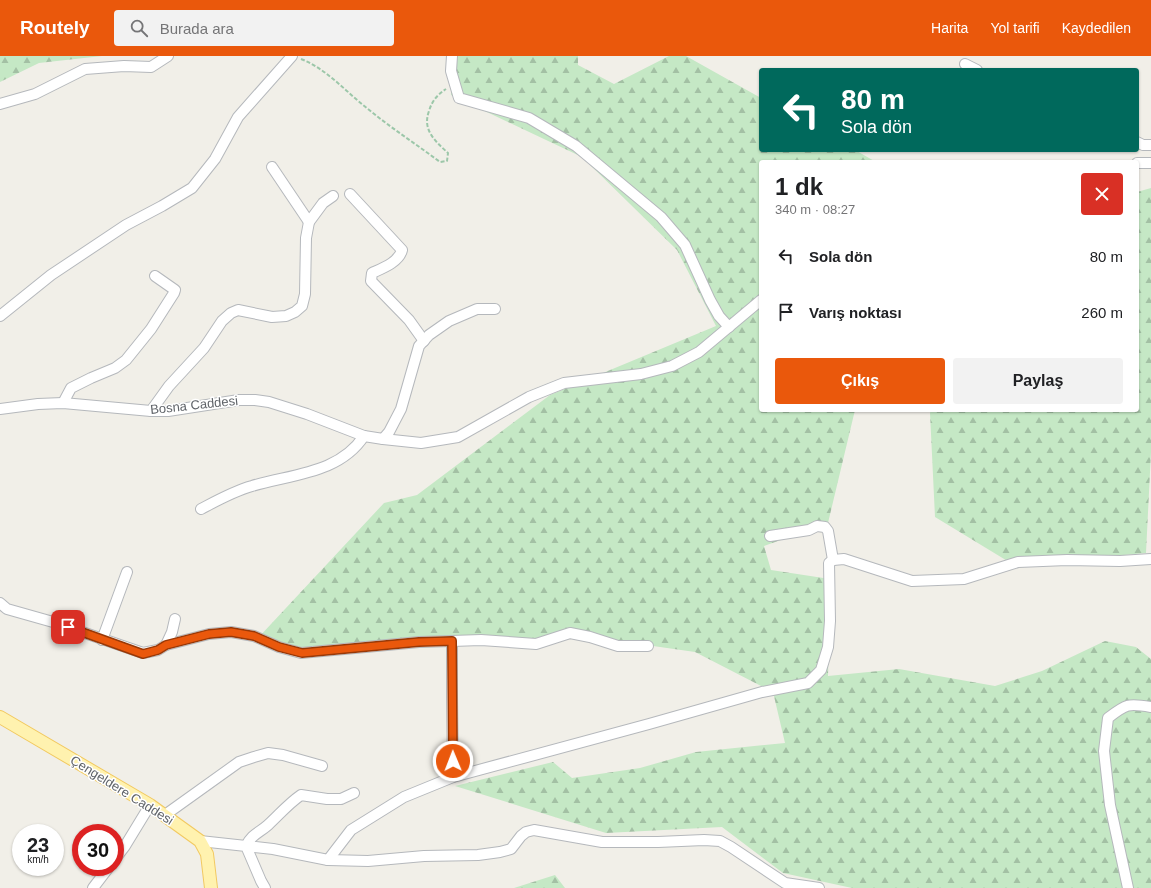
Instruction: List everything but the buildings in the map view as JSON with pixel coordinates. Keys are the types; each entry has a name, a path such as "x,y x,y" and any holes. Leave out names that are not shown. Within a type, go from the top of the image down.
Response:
{"main road":[{"name":"Çengeldere Caddesi","path":"0,717 150,805 200,841"},
{"path":"200,841 207,854 211,888"}],"street":[{"path":"0,104 35,94 85,69 124,66 151,67 168,56"},
{"path":"452,56 451,71 459,98 529,118 576,146 661,217 685,245 710,300 719,316 730,327"},
{"path":"0,316 51,275 113,233 192,188 215,159 238,117 291,58"},
{"path":"965,64 973,68"},
{"path":"1139,143 1143,145 1151,145"},
{"path":"1139,163 1151,162"},
{"path":"272,168 309,222"},
{"path":"350,194 402,250 401,254 388,265 372,273 370,281 409,320 424,340"},
{"path":"151,411 170,386 204,348 222,321 231,313 238,310 272,317 286,316 295,312 302,306 306,294 306,238 309,222 323,203 333,196"},
{"path":"63,403 71,388 115,368 126,360 151,328 174,293 174,290 155,276"},
{"name":"Bosna Caddesi","path":"0,409 38,404 63,403 151,411 188,408 238,400 255,400 269,402 308,414 364,436 421,443 458,437 529,397 564,383 641,374 672,366 699,352 759,302"},
{"path":"383,439 389,432 401,409 419,346 424,340 449,321 468,312 477,309 494,309"},
{"path":"201,508 238,490 320,469 334,463 348,453 364,436"},
{"path":"770,536 809,530 817,526 825,526 828,531 833,560"},
{"path":"328,860 351,830 404,797 454,777 762,692 808,683 821,670 828,647 830,621 829,563 833,560 844,559 912,581 964,579 1018,562 1067,560 1120,561 1151,559"},
{"path":"102,640 128,572"},
{"path":"2,608 53,622 143,654 158,650 166,645 209,634 231,632 254,636 279,647 302,653 419,642 481,640 536,644 570,634 590,637 618,646 648,646"},
{"path":"166,645 172,632 175,619"},
{"path":"452,641 454,777"},
{"path":"1128,888 1110,805 1104,751 1108,718 1122,707 1134,704 1151,706"},
{"path":"165,815 239,762 254,757 268,753 283,755 322,766"},
{"path":"265,888 260,881 246,846 250,838 268,825 287,805 301,795 327,799 341,799 354,793"},
{"path":"124,847 150,805"},
{"path":"200,841 273,849 328,860 368,861 424,856 478,855 500,852 511,849 521,836 526,832 534,830 602,842 720,841 785,883 819,888"},
{"path":"93,888 102,876"}],"path":[{"path":"291,58 312,63 336,81 372,113 440,162 447,161 448,153 432,137 427,128 427,118 432,102 448,87"}],"green space":[{"path":"0,56 102,56 39,63 0,82"},
{"path":"451,56 578,56 578,65 614,84 669,56 686,56 759,97 759,152 858,152 872,160 759,160 759,412 855,412 828,523 764,546 771,570 830,579 828,676 899,669 995,686 1042,671 1105,641 1136,647 1151,659 1151,888 852,888 783,873 722,827 606,833 455,786 553,762 572,778 640,768 696,752 785,743 773,692 695,652 583,636 306,650 258,638 384,503 417,495 550,395 716,326 677,250 582,157 451,95"},
{"path":"1151,188 1151,452 1146,553 1014,565 935,517 930,412 1139,412 1139,191"},
{"path":"555,875 565,888 514,888"}],"route":[{"path":"68,627 143,654 158,650 166,645 209,634 231,632 254,636 279,647 302,653 419,642 452,641 453,761"}]}
